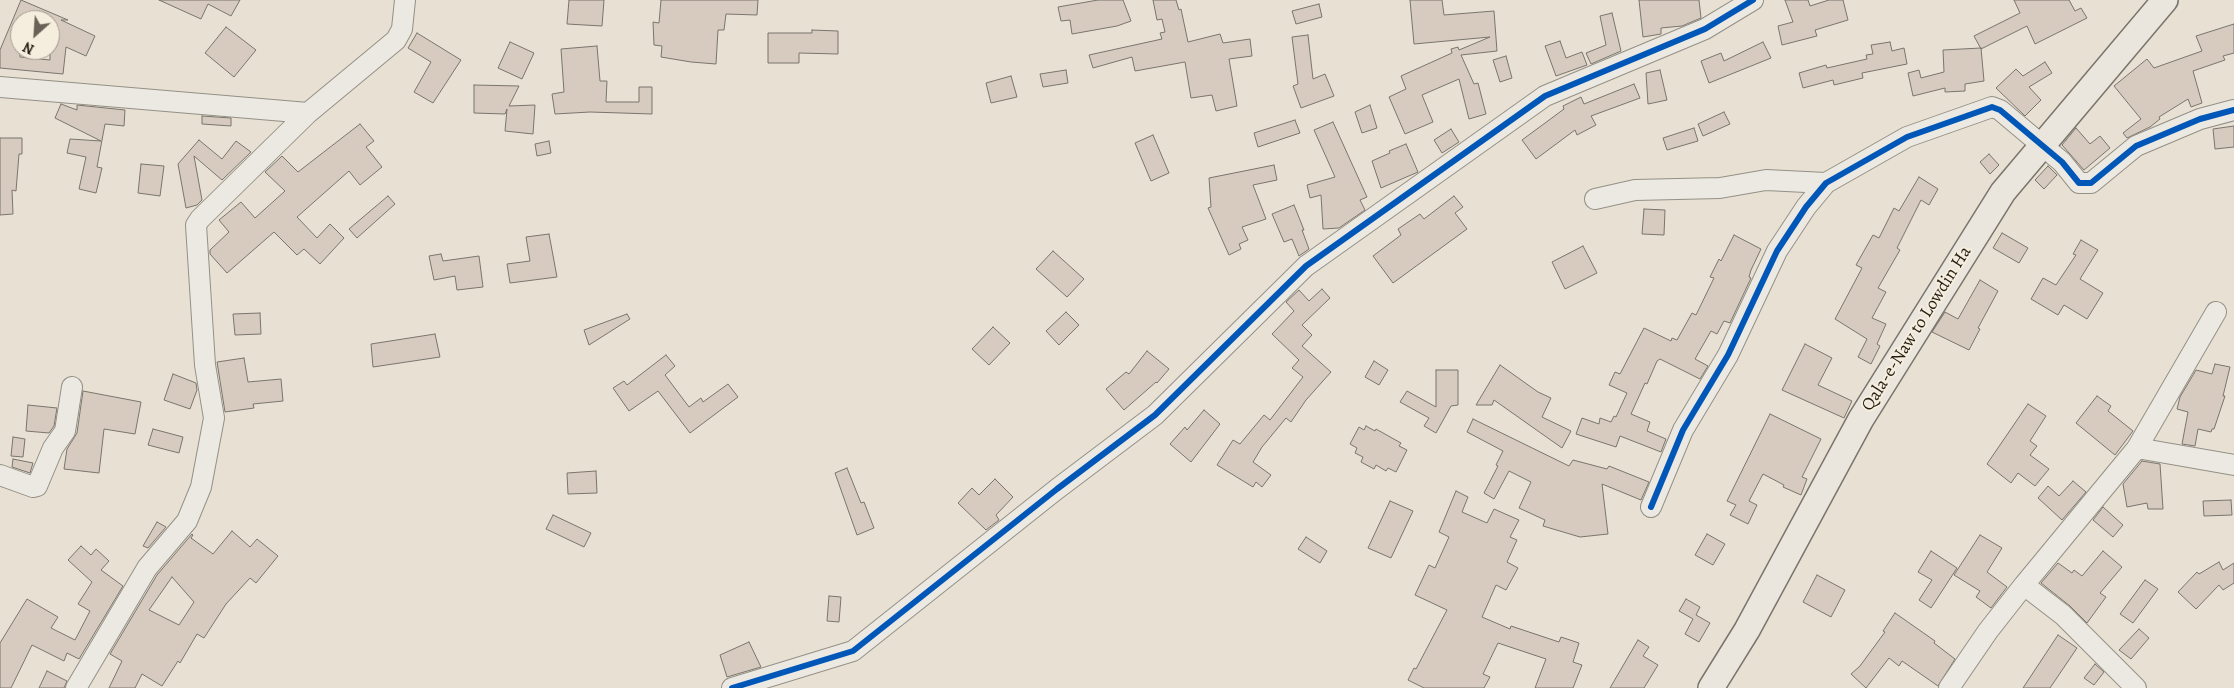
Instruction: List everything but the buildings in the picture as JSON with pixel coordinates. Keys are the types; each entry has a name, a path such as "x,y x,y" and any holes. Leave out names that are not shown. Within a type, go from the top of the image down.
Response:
{"main road":[{"name":"Qala-e-Naw to Lowdin Ha","path":"1711,688 1748,630 1861,419 2003,192 2165,0"}],"street":[{"path":"76,688 147,568 187,521 201,487 214,418 205,365 196,225 308,113 396,40 402,29 405,0"},
{"path":"732,688 853,651 1057,489 1155,416 1306,266 1545,96 1705,29 1753,0"},
{"path":"0,87 308,113"},
{"path":"1651,507 1683,430 1728,354 1777,251 1806,207 1826,183 1907,137 1992,107 2000,110 2062,162 2079,183 2091,183 2136,146 2200,119 2234,110"},
{"path":"1595,199 1634,190 1720,188 1766,180 1826,183"},
{"path":"1949,688 1988,631 2024,585 2137,448 2216,312"},
{"path":"0,475 33,487 37,486 53,448 65,431 72,386"},
{"path":"2137,448 2234,465"},
{"path":"2024,585 2063,615 2136,688"}],"cycle path":[{"path":"732,688 853,651 1057,489 1155,415 1306,266 1545,96 1705,29 1753,0"},
{"path":"1651,507 1683,430 1728,355 1777,251 1806,207 1826,183 1907,137 1992,107 2000,110 2062,162 2079,183 2091,183 2136,146 2200,119 2234,110"}]}
